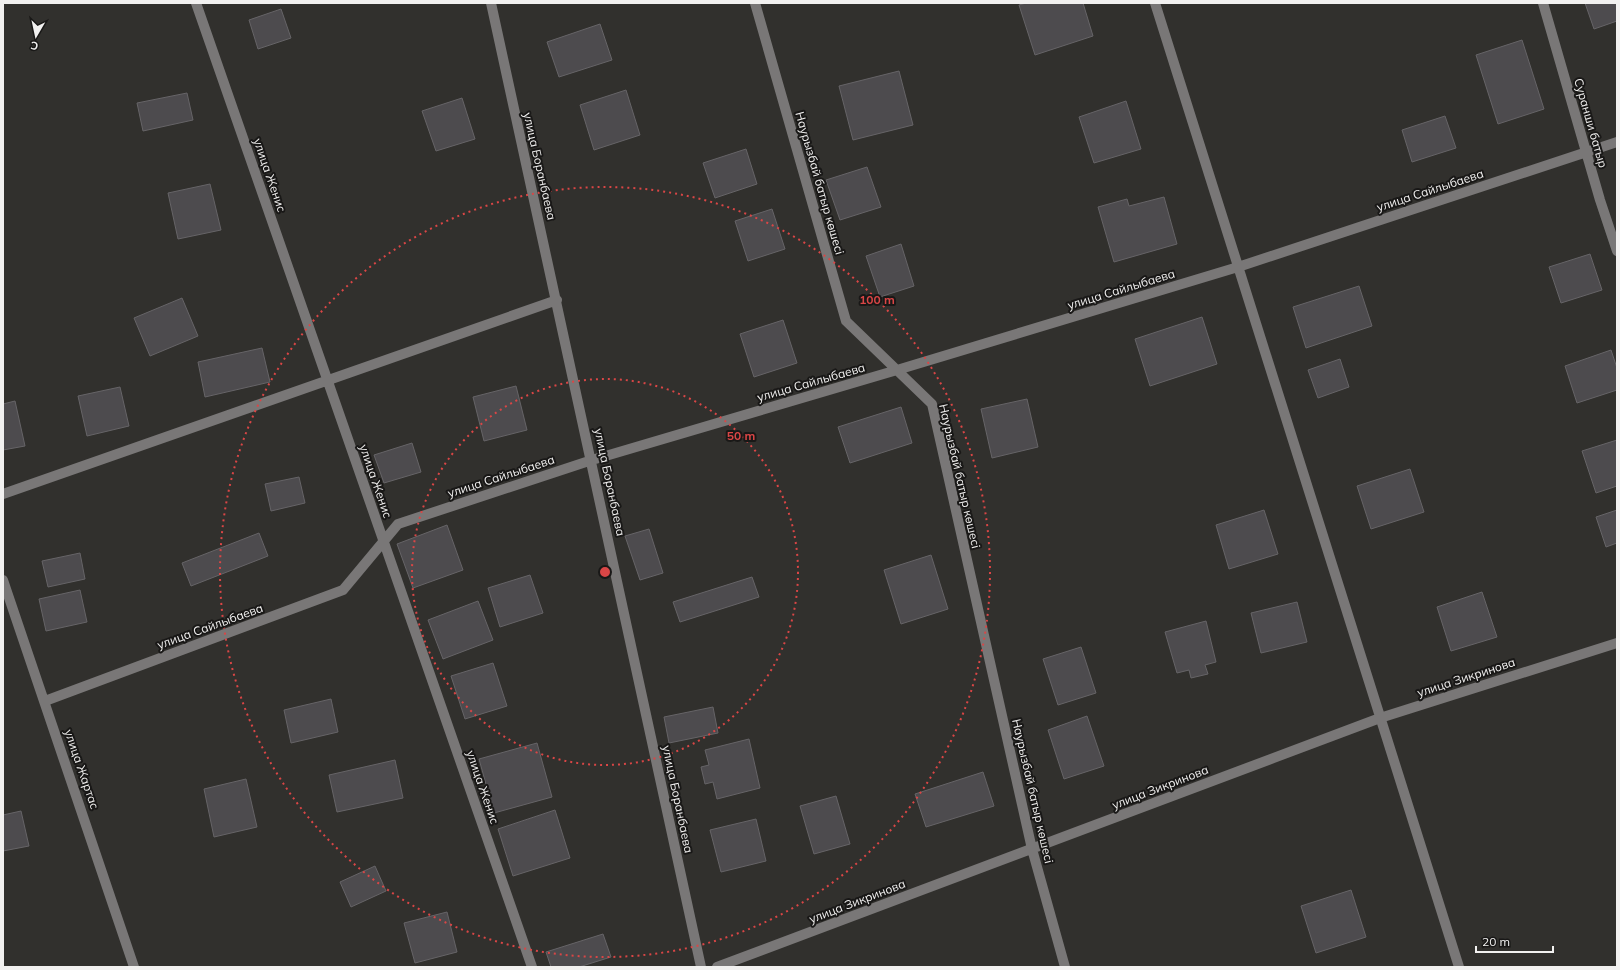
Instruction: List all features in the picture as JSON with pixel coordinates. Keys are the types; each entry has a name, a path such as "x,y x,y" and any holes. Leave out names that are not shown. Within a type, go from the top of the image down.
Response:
{"street":[{"name":"улица Женис","path":"196,3 532,967"},
{"name":"улица Боранбаева","path":"491,3 592,460 701,967"},
{"name":"Наурызбай батыр көшесі","path":"755,3 846,321 932,404 1032,849 1065,967"},
{"path":"1155,3 1459,967"},
{"name":"Суранши батыр","path":"1543,3 1617,251"},
{"name":"улица Сайлыбаева","path":"45,701 343,590 398,524 592,460 1238,267 1617,142"},
{"path":"3,494 557,300"},
{"name":"улица Жартас","path":"3,580 134,967"},
{"name":"улица Зикринова","path":"717,967 1380,718 1617,643"}],"building":[{"path":"1026,3 1083,3 1093,36 1035,55 1019,5"},
{"path":"1585,3 1617,3 1617,21 1594,29"},
{"path":"281,9 291,38 258,49 249,20"},
{"path":"600,24 612,60 559,77 547,42"},
{"path":"1522,40 1544,109 1498,124 1476,55"},
{"path":"899,71 913,125 853,140 839,86"},
{"path":"626,90 640,135 594,150 580,105"},
{"path":"187,93 193,120 143,131 137,103"},
{"path":"462,98 475,139 436,151 422,111"},
{"path":"1126,101 1141,149 1094,163 1079,117"},
{"path":"1445,116 1456,148 1412,162 1402,130"},
{"path":"746,149 757,184 715,198 703,163"},
{"path":"867,167 881,207 840,220 826,180"},
{"path":"210,184 221,230 178,239 168,193"},
{"path":"1164,197 1177,244 1114,262 1098,207 1127,199 1129,206"},
{"path":"772,209 785,249 748,261 735,221"},
{"path":"901,244 914,286 880,297 866,256"},
{"path":"1590,254 1602,290 1561,303 1549,267"},
{"path":"1359,286 1372,326 1306,348 1293,307"},
{"path":"182,298 198,336 150,356 134,318"},
{"path":"1202,317 1217,364 1150,386 1135,339"},
{"path":"783,320 797,363 754,377 740,334"},
{"path":"262,348 270,382 205,397 198,362"},
{"path":"1611,350 1617,368 1617,390 1577,403 1565,366"},
{"path":"1340,359 1349,387 1318,398 1308,370"},
{"path":"516,386 527,430 484,441 473,397"},
{"path":"120,387 129,426 87,436 78,396"},
{"path":"1027,399 1038,447 992,458 981,409"},
{"path":"15,401 25,446 3,450 3,404"},
{"path":"901,407 912,443 850,463 838,427"},
{"path":"1617,440 1617,486 1596,493 1582,451"},
{"path":"412,443 421,472 384,483 374,455"},
{"path":"1410,469 1424,512 1371,529 1357,486"},
{"path":"299,477 305,503 271,511 265,484"},
{"path":"1264,510 1278,554 1229,569 1216,525"},
{"path":"1617,510 1617,543 1606,547 1596,517"},
{"path":"447,525 463,570 413,588 397,544"},
{"path":"649,529 663,573 640,580 625,536"},
{"path":"259,533 268,556 191,586 182,563"},
{"path":"80,553 85,579 48,587 42,561"},
{"path":"931,555 948,609 901,624 884,570"},
{"path":"530,575 543,613 500,627 488,588"},
{"path":"752,577 759,597 680,622 673,602"},
{"path":"80,590 87,622 46,631 39,599"},
{"path":"1482,592 1497,637 1451,651 1437,607"},
{"path":"478,601 493,640 443,659 428,620"},
{"path":"1297,602 1307,642 1261,653 1251,613"},
{"path":"1206,621 1216,662 1205,665 1208,674 1191,678 1189,670 1177,673 1165,632"},
{"path":"1081,647 1096,693 1058,705 1043,659"},
{"path":"493,663 507,706 465,719 451,676"},
{"path":"331,699 338,732 291,743 284,710"},
{"path":"713,707 718,733 669,743 664,717"},
{"path":"1087,716 1104,766 1064,779 1048,730"},
{"path":"749,739 760,788 717,799 713,782 705,784 701,767 709,765 705,750"},
{"path":"537,743 552,797 494,813 479,759"},
{"path":"395,760 403,798 337,812 329,775"},
{"path":"983,772 994,806 926,827 915,794"},
{"path":"246,779 257,827 214,837 204,789"},
{"path":"836,796 850,844 814,854 800,806"},
{"path":"555,810 570,858 513,876 498,829"},
{"path":"21,811 29,846 3,851 3,815"},
{"path":"756,819 766,861 721,872 710,830"},
{"path":"375,866 386,891 351,907 340,882"},
{"path":"1351,890 1366,937 1316,953 1301,906"},
{"path":"447,912 457,952 415,963 404,923"},
{"path":"603,934 611,957 579,967 551,967 546,952"}]}
